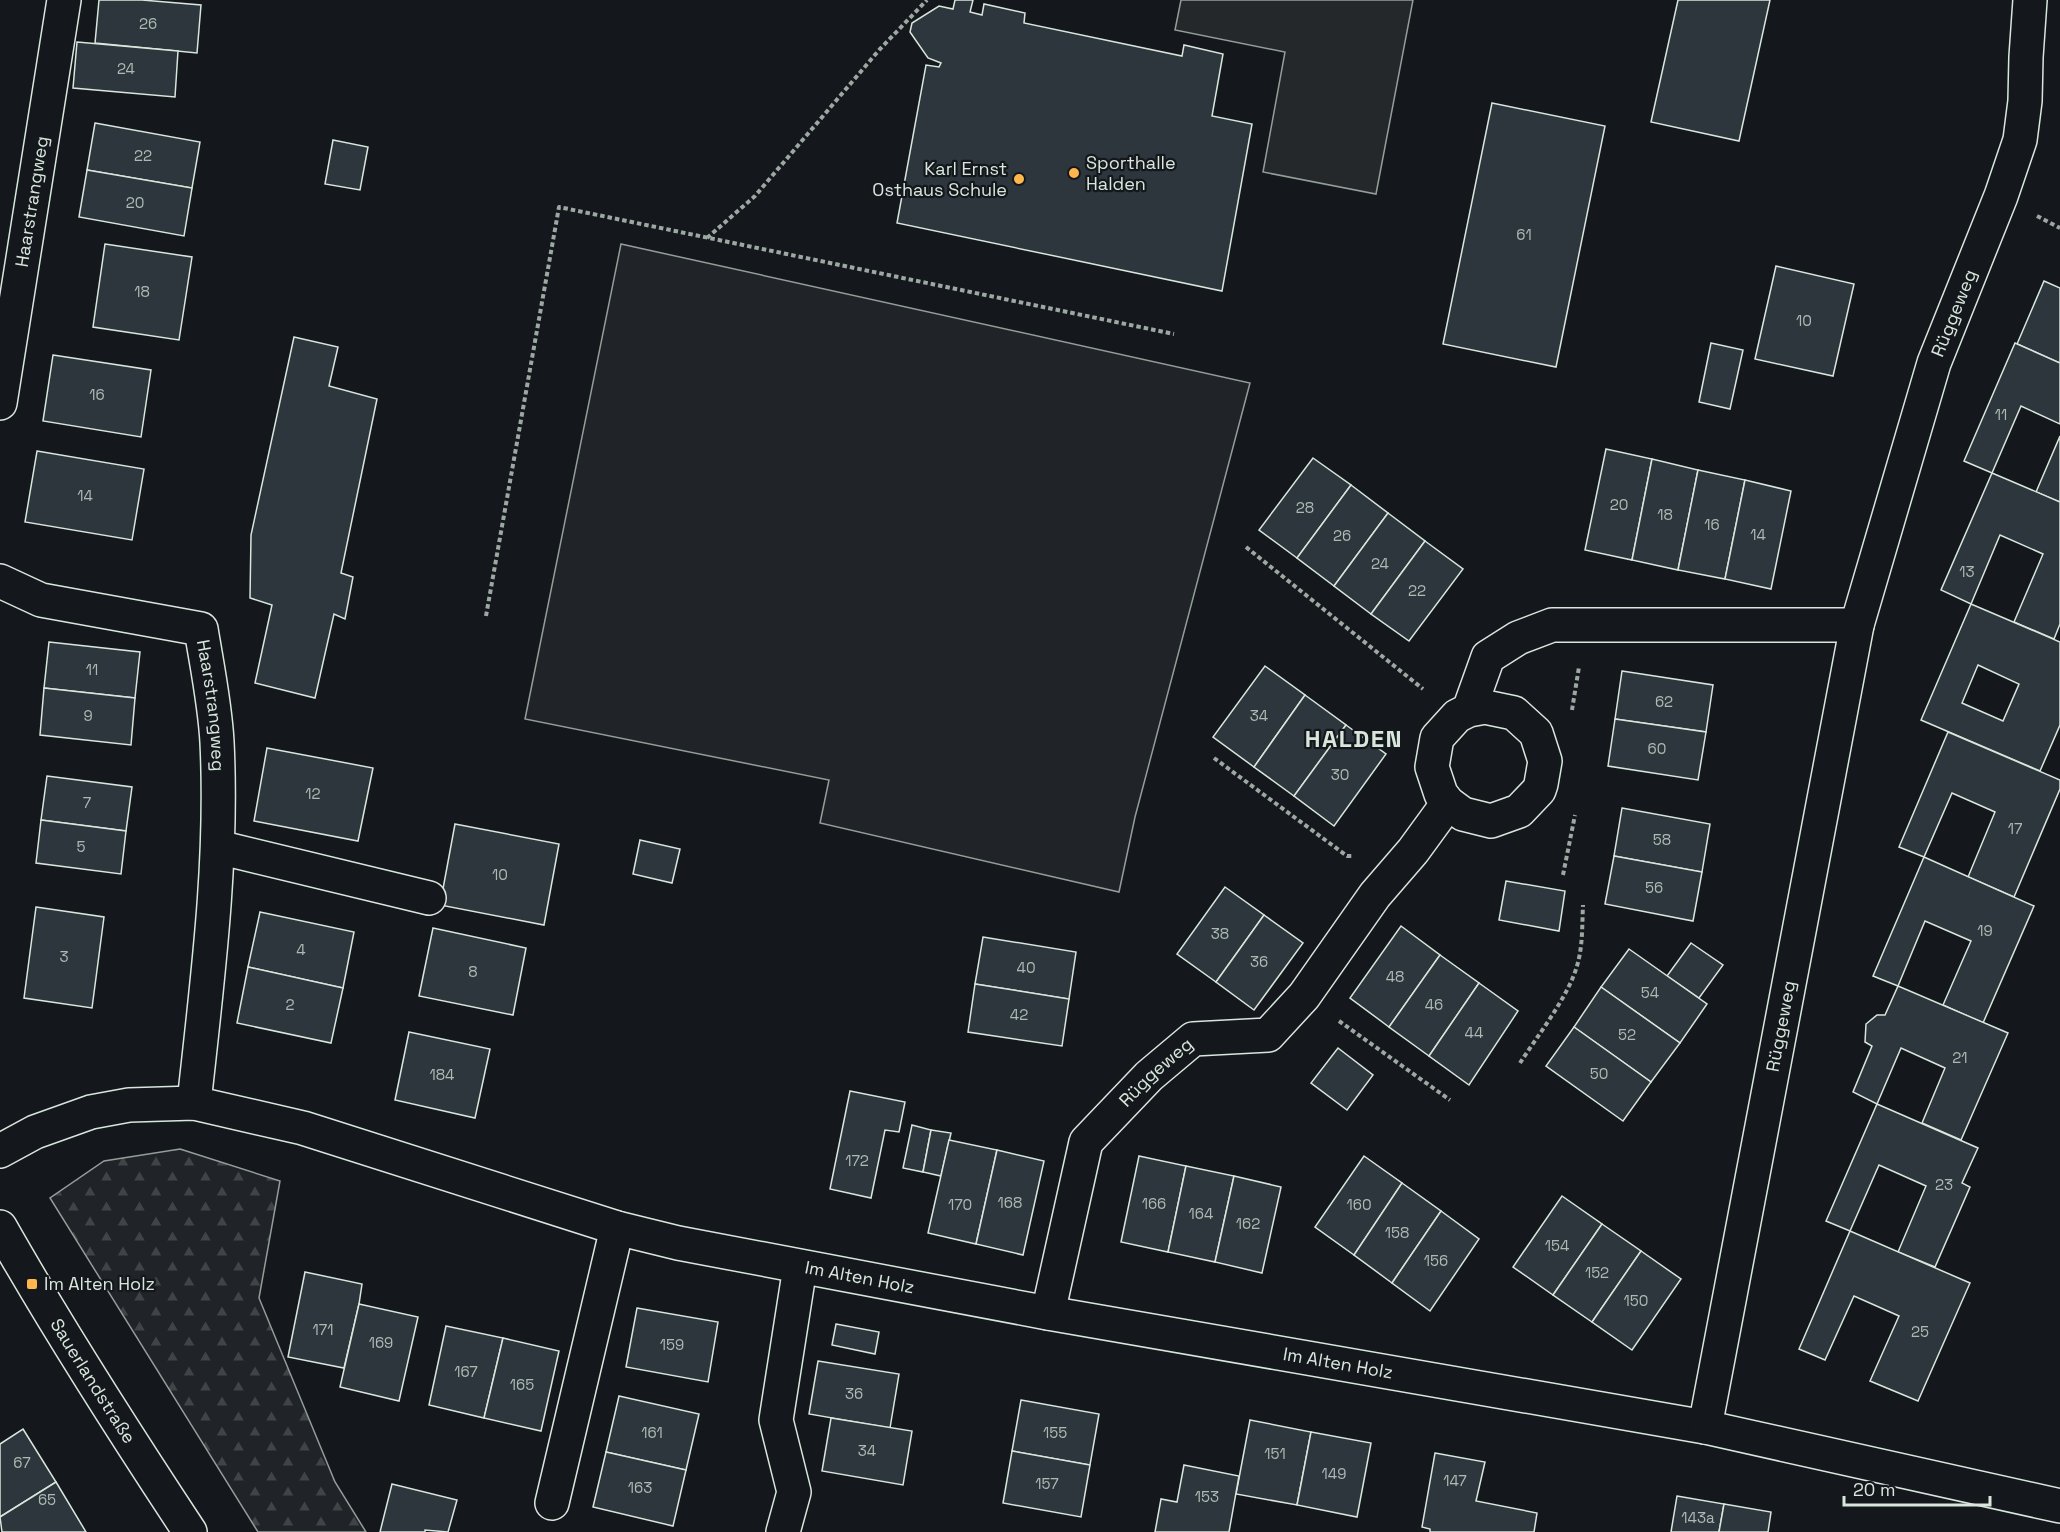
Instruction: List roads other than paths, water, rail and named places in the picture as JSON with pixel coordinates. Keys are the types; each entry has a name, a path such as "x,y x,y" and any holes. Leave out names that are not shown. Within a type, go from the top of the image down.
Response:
{"street":[{"name":"Haarstrangweg","path":"0,403 64,0"},
{"name":"Rüggeweg","path":"1706,1427 1857,625 1934,363 2001,196 2020,140 2025,101 2030,0"},
{"name":"Haarstrangweg","path":"0,581 41,600 201,629 217,741 218,847 216,890 194,1102"},
{"path":"1463,713 1485,707 1514,713 1536,733 1545,761 1539,790 1519,812 1491,820 1463,814 1448,803 1441,794 1432,766 1437,738 1463,713 1488,657 1518,638 1552,625 1857,625"},
{"name":"Rüggeweg","path":"1048,1313 1086,1142 1149,1076 1193,1039 1268,1035 1304,996 1375,896 1413,851 1448,803"},
{"path":"218,847 429,898"},
{"name":"Im Alten Holz","path":"0,1151 35,1132 91,1112 129,1105 194,1102 303,1128 617,1228 800,1267 1048,1313 1706,1427 2060,1506"},
{"name":"Sauerlandstraße","path":"0,1227 100,1394 190,1532"},
{"path":"552,1503 617,1228"},
{"path":"783,1532 794,1492 776,1420 800,1267"}],"place":[{"name":"Sporthalle Halden","path":"1074,173"},
{"name":"Karl Ernst Osthaus Schule","path":"1019,179"},
{"name":"Im Alten Holz","path":"32,1284"}],"district":[{"name":"HALDEN","path":"1354,739"}]}
